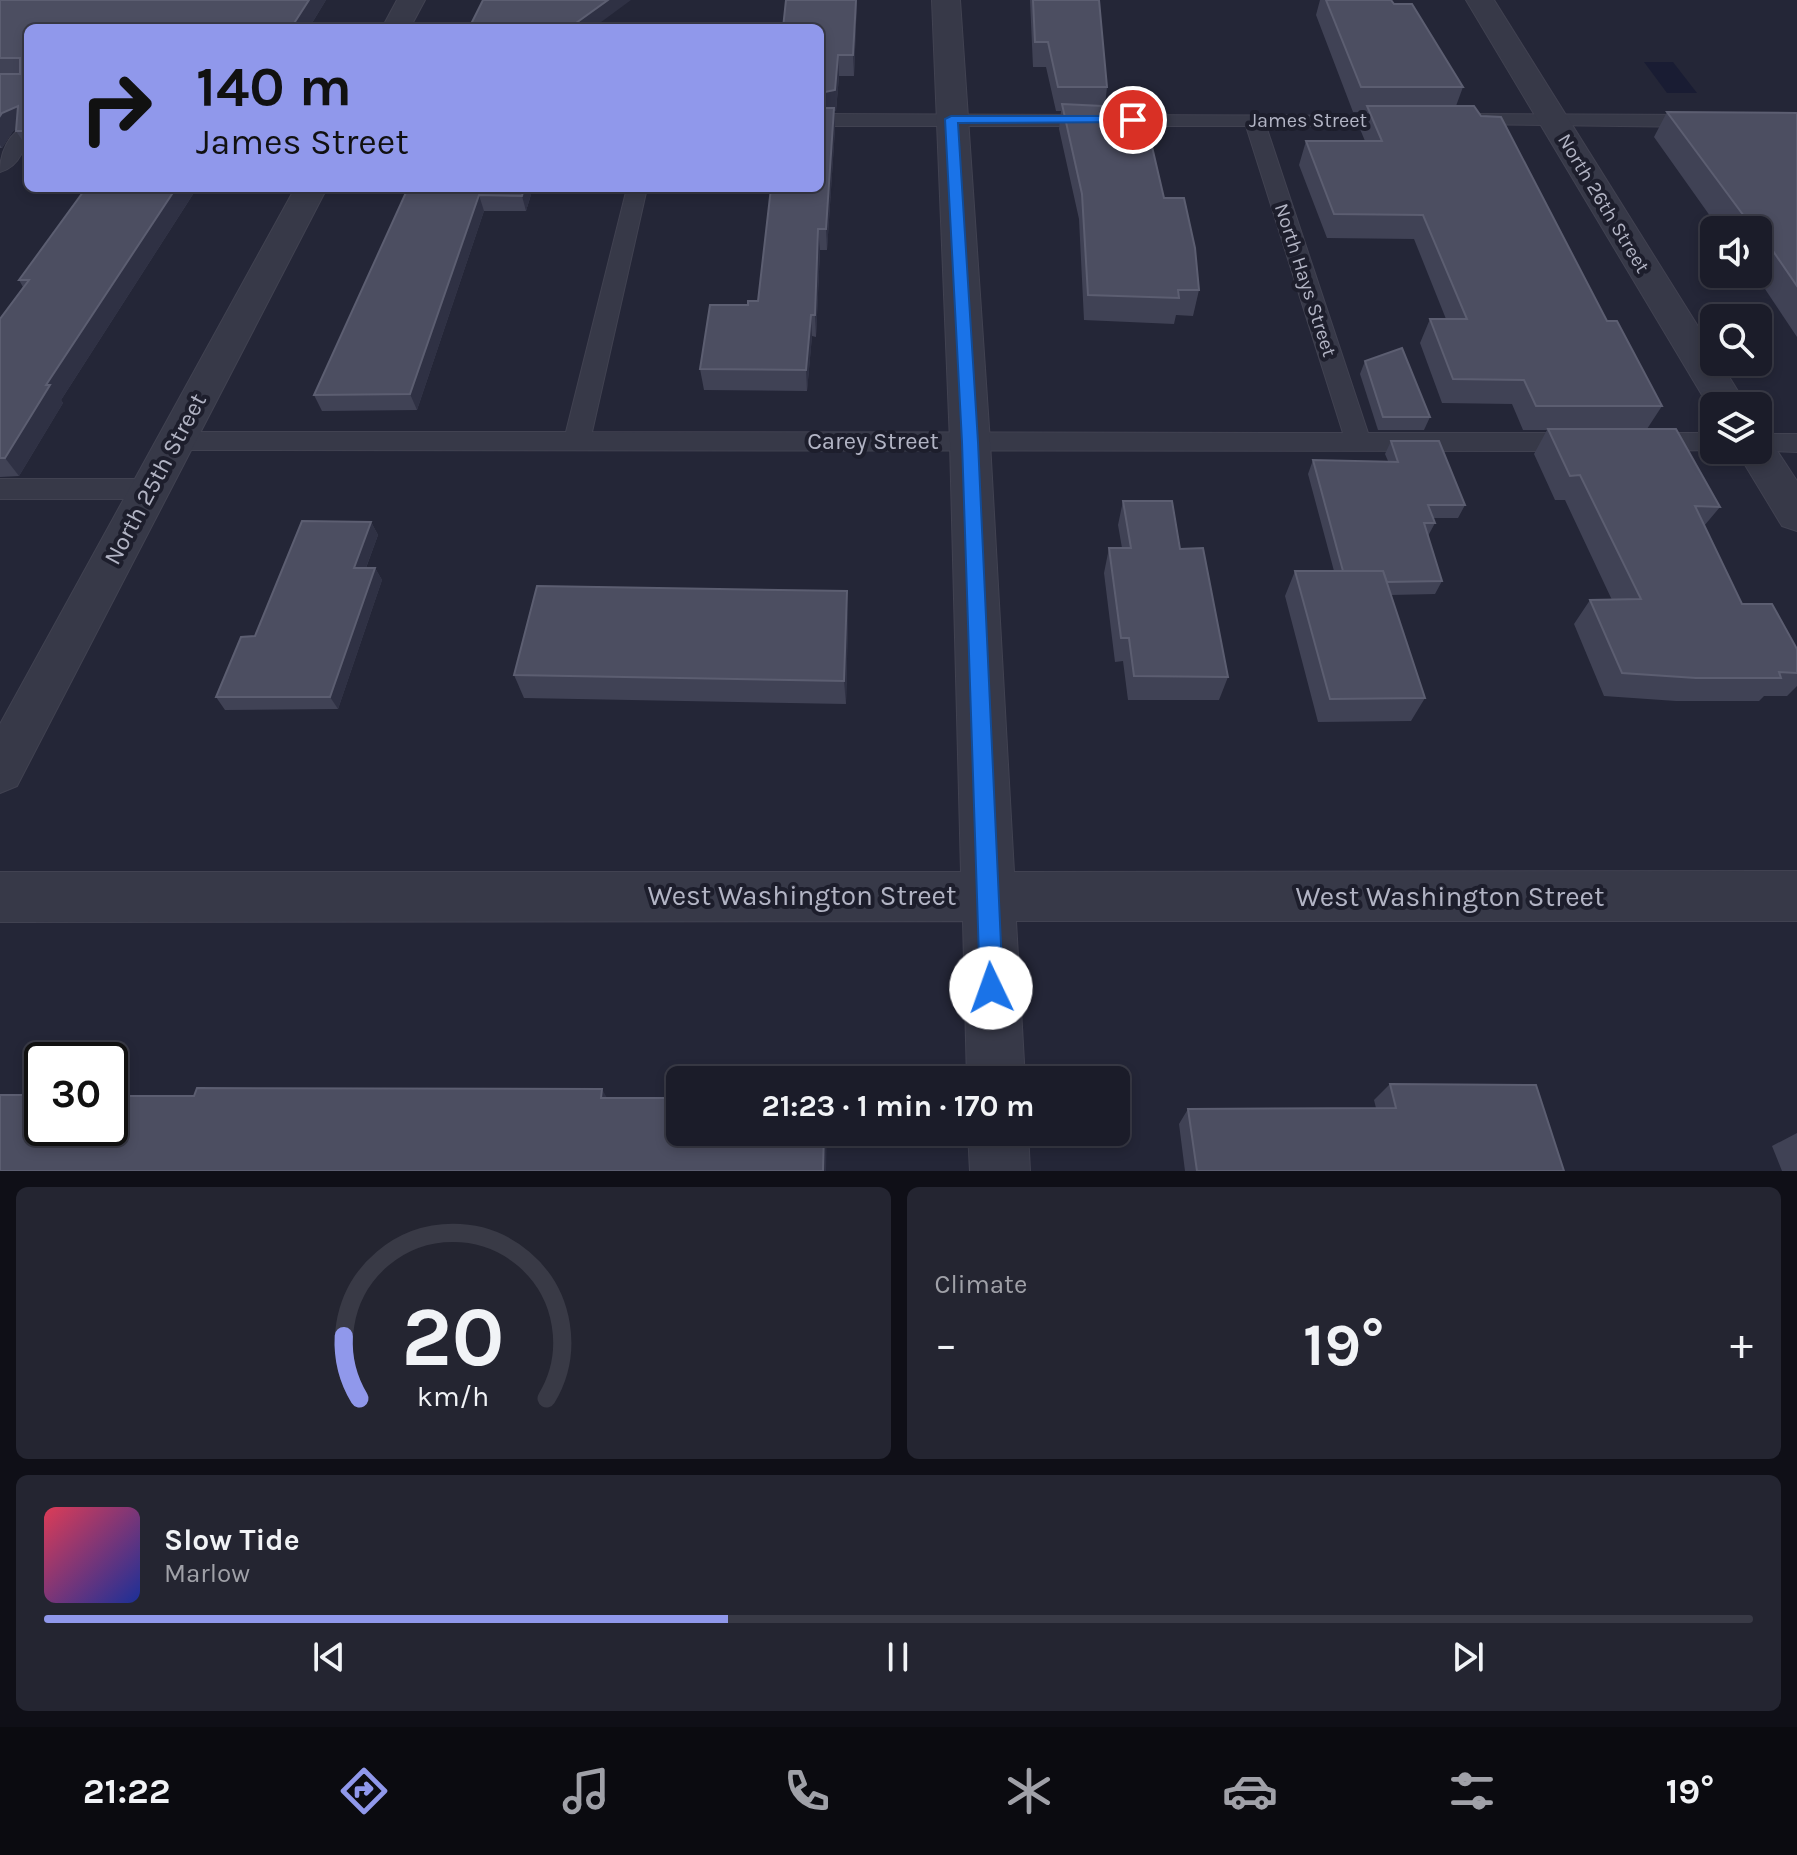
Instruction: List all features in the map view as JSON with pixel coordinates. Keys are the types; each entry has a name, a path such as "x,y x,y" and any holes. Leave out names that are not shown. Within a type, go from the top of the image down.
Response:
{"street":[{"path":"398,24 411,0"},
{"path":"946,0 970,442 995,1066"},
{"name":"North 26th Street","path":"1480,0 1719,392"},
{"name":"North 25th Street","path":"0,771 309,192"},
{"path":"1765,464 1797,515"},
{"name":"West Washington Street","path":"0,897 1797,896"},
{"path":"999,1146 1000,1171"}],"lane":[{"name":"James Street","path":"824,120 1412,120"},
{"name":"North Hays Street","path":"1254,120 1358,441"},
{"path":"1444,120 1721,121"},
{"path":"0,166 24,137"},
{"path":"577,441 636,192"},
{"name":"Carey Street","path":"176,441 1700,442"},
{"path":"1772,443 1797,443"},
{"path":"0,489 150,489"}],"water":[{"path":"1644,62 1673,62 1697,93 1667,93"}],"building":[{"path":"0,0 309,0 294,24 24,24 24,131 16,131 18,106 0,116 0,74 20,74 20,58 0,58"},
{"path":"483,0 608,0 575,24 471,24"},
{"path":"786,0 856,0 853,55 838,55 835,90 824,92 824,24 783,24"},
{"path":"1033,0 1099,0 1107,87 1058,87 1048,42 1035,42"},
{"path":"1326,0 1391,0 1394,4 1412,4 1463,87 1361,87"},
{"path":"1062,104 1143,108 1164,198 1184,198 1195,248 1199,290 1178,290 1179,298 1088,295 1082,194"},
{"path":"1367,106 1474,106 1481,116 1501,117 1607,321 1617,321 1662,406 1536,406 1524,380 1453,379 1430,319 1467,319 1423,215 1334,214 1306,141 1382,141"},
{"path":"824,108 834,108 826,229 818,229 815,315 811,315 806,370 700,369 710,305 748,305 748,301 758,301 771,192 824,192"},
{"path":"1667,112 1797,113 1797,286 1772,250 1772,216 1744,216"},
{"path":"83,192 173,192 46,385 50,385 5,458 0,458 0,319 29,280 19,280"},
{"path":"406,192 523,192 522,196 479,195 410,394 314,395"},
{"path":"1402,348 1430,417 1383,417 1365,361"},
{"path":"1548,429 1676,429 1720,507 1695,506 1742,604 1772,604 1797,649 1797,673 1779,672 1781,678 1696,678 1622,673 1590,600 1641,599 1580,475 1570,476"},
{"path":"1391,441 1439,441 1465,505 1428,505 1435,523 1424,523 1442,581 1387,582 1383,571 1343,571 1313,460 1398,462"},
{"path":"1123,501 1172,501 1180,549 1203,548 1228,677 1134,676 1129,638 1121,638 1109,548 1131,548"},
{"path":"302,521 371,522 354,568 375,568 330,697 216,697 241,637 255,636"},
{"path":"1295,571 1383,571 1425,698 1330,699"},
{"path":"537,586 847,591 844,681 514,675"},
{"path":"1390,1084 1536,1085 1564,1171 1197,1171 1188,1109 1396,1108"},
{"path":"197,1088 602,1089 601,1098 666,1098 666,1146 824,1146 823,1171 0,1171 0,1095 24,1095 24,1146 128,1146 128,1096 194,1096"}],"route":[{"path":"991,988 970,442 951,119 1133,120"}]}
